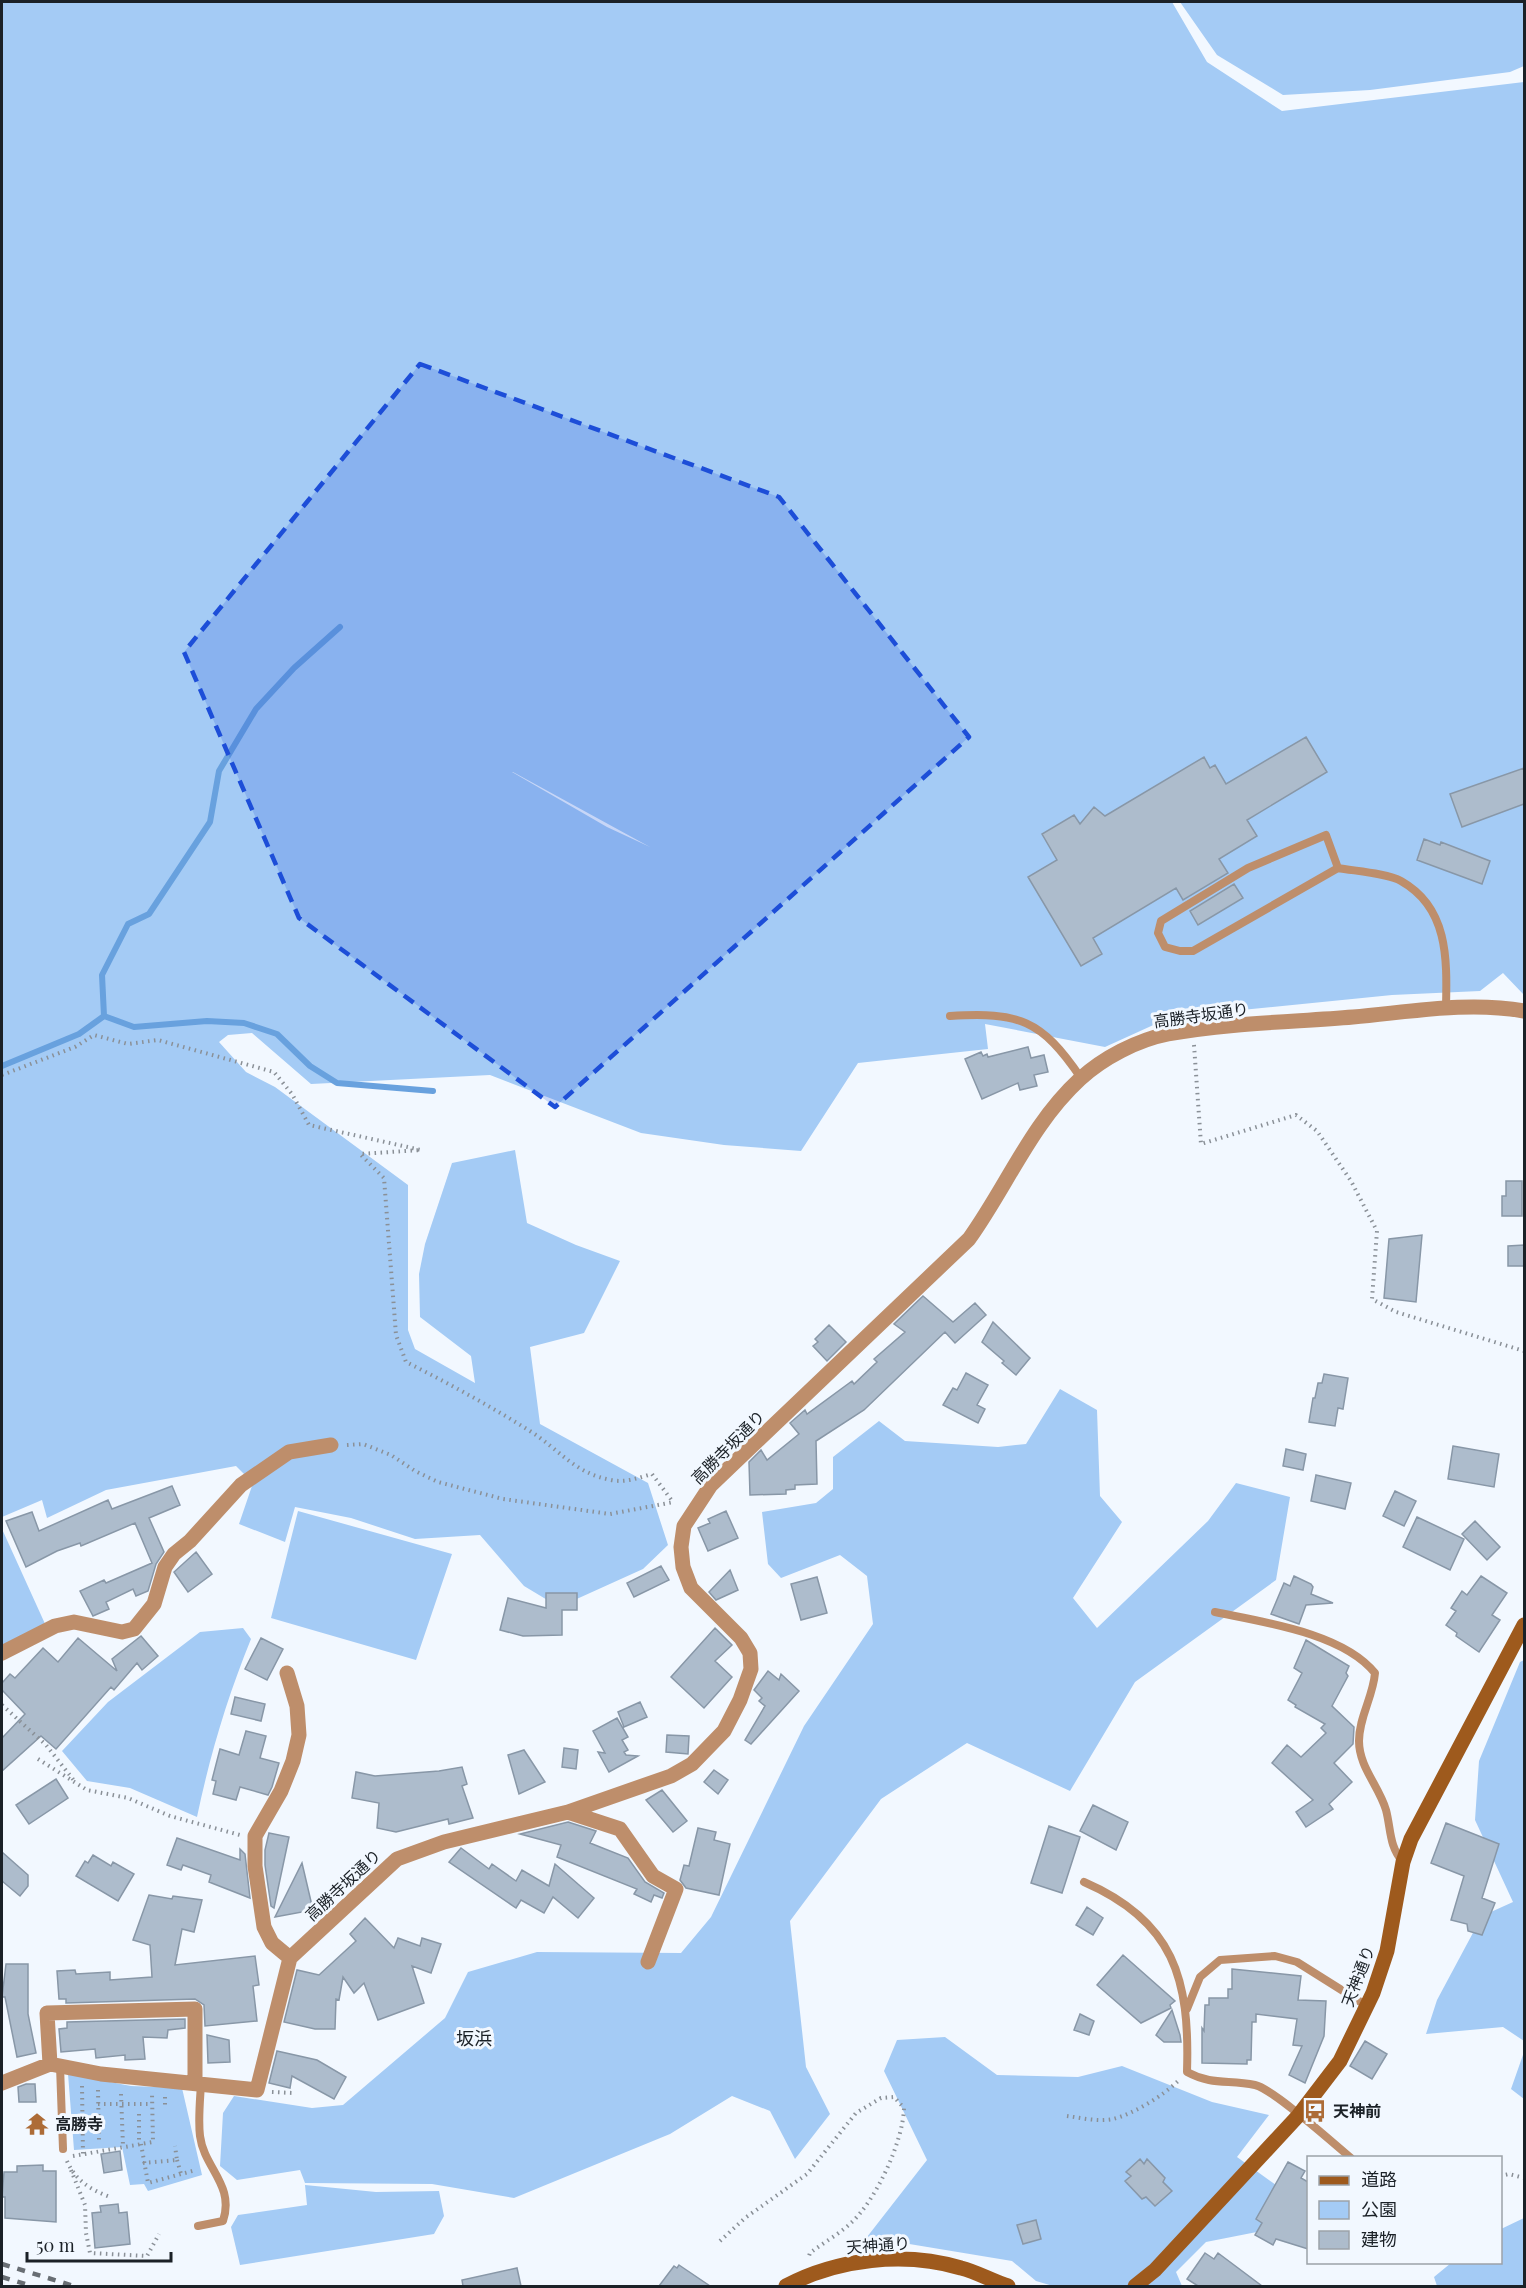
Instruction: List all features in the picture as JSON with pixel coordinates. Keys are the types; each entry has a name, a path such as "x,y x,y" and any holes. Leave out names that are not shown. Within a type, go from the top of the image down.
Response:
{"street":[{"name":"高勝寺坂通り","path":"290,1958 397,1859 444,1842 568,1812 671,1776 692,1764 724,1731 740,1700 751,1669 750,1653 741,1638 691,1588 683,1567 681,1547 684,1526 695,1506 711,1485 969,1239 990,1210 1041,1122 1081,1078 1110,1057 1144,1041 1167,1034 1446,1008 1498,1006 1524,1011"},
{"path":"2,1653 55,1626 74,1622 122,1632 134,1629 154,1604 165,1567 174,1554 190,1542 241,1485 289,1452 331,1445"},
{"name":"天神通り","path":"1135,2286 1155,2270 1298,2116 1340,2061 1367,2006 1387,1952 1403,1862 1411,1839 1524,1625"},
{"path":"2,2083 55,2065 101,2074 257,2090 290,1958 272,1943 264,1927 255,1866 255,1840 281,1791 293,1761 299,1735 297,1706 287,1673"},
{"path":"568,1812 620,1829 653,1876 676,1889 648,1962"},
{"path":"55,2065 47,2013 195,2009 198,2083"},
{"name":"天神通り","path":"793,2283 835,2266 873,2260 916,2259 960,2267 1008,2286"}],"lane":[{"path":"1338,868 1326,835 1248,868 1161,921 1158,933 1165,947 1180,951 1193,951 1338,868 1400,880 1423,898 1441,925 1447,976 1446,1008"},
{"path":"950,1016 994,1014 1018,1018 1061,1049 1081,1078"},
{"path":"1215,1612 1281,1626 1324,1640 1365,1661 1375,1673 1374,1683 1362,1716 1359,1742 1363,1764 1377,1785 1386,1811 1394,1852 1403,1862"},
{"path":"1084,1882 1112,1894 1152,1925 1168,1949 1186,2009 1187,2072 1203,2081 1255,2085 1272,2092 1298,2116 1350,2156"},
{"path":"1186,2009 1200,1977 1220,1960 1275,1956 1297,1962 1367,2006"},
{"path":"55,2065 63,2149"},
{"path":"198,2083 200,2138 228,2206 223,2221 198,2226"}],"path":[{"path":"1193,1031 1201,1144 1296,1115 1317,1131 1351,1181 1377,1232 1372,1299 1396,1312 1524,1351"},
{"path":"2,1075 75,1047 94,1035 128,1044 158,1040 274,1072 292,1094 309,1125 421,1150 360,1154 384,1178 396,1335 405,1362 459,1389 532,1432 576,1468 611,1480 627,1481 652,1474 673,1502"},
{"path":"331,1445 363,1444 391,1455 438,1482 503,1499 610,1514 673,1502 695,1506"},
{"path":"2,1706 46,1745 76,1784"},
{"path":"38,1759 87,1790 128,1798 170,1815 255,1840"},
{"path":"1067,2116 1114,2119 1172,2087 1187,2072"},
{"path":"81,2079 83,2155"},
{"path":"98,2083 99,2140"},
{"path":"152,2092 153,2142 66,2157 85,2205 86,2233 90,2253 147,2256 159,2234"},
{"path":"121,2094 123,2146"},
{"path":"720,2241 745,2218 807,2174 856,2113 881,2098 894,2097 904,2108 903,2127 896,2151 851,2223 810,2253 793,2283"},
{"path":"98,2104 152,2104"},
{"path":"139,2114 140,2144 147,2183 196,2170"},
{"path":"175,2146 181,2174"},
{"path":"143,2163 177,2160"},
{"path":"71,2170 91,2190 110,2197"},
{"path":"1502,2176 1509,2174 1524,2178"}],"highlighted area":[{"path":"420,364 779,497 969,737 555,1107 299,918 184,652"}],"green space":[{"path":"2,2 1172,2 1207,62 1282,111 1524,82 1524,995 1503,973 1480,991 1392,995 1171,1017 1105,1047 985,1024 988,1049 858,1063 801,1151 724,1145 641,1133 490,1075 311,1084 252,1033 228,1035 219,1042 246,1072 275,1087 408,1185 408,1330 415,1349 475,1383 471,1356 420,1317 419,1274 425,1244 452,1163 515,1150 527,1223 576,1245 620,1261 584,1333 530,1347 540,1424 648,1483 668,1545 643,1569 559,1607 524,1586 480,1535 415,1539 351,1518 295,1507 285,1542 239,1524 253,1483 236,1466 106,1490 47,1518 42,1500 2,1517","holes":["513,772 650,847 607,827"]},
{"path":"1180,2 1524,2 1524,66 1510,72 1370,90 1283,95 1217,55"},
{"path":"1060,1389 1097,1410 1100,1496 1122,1522 1073,1598 1097,1628 1208,1521 1236,1483 1290,1497 1276,1580 1135,1682 1070,1791 967,1743 881,1799 790,1921 806,2067 830,2114 795,2159 770,2111 732,2096 670,2134 514,2198 432,2184 305,2183 300,2170 237,2180 220,2166 223,2113 234,2096 312,2108 343,2105 445,2018 468,1972 537,1952 681,1953 711,1917 804,1726 873,1624 867,1576 840,1555 781,1578 768,1564 762,1512 816,1503 833,1489 833,1457 879,1421 905,1441 998,1447 1026,1444"},
{"path":"298,1511 452,1554 416,1660 271,1618"},
{"path":"2,1529 46,1626 2,1647"},
{"path":"243,1628 251,1639 220,1727 197,1817 130,1788 87,1781 62,1751 108,1702 200,1632"},
{"path":"1524,1660 1524,2041 1503,2027 1426,2034 1437,2000 1482,1916 1513,1902 1475,1820 1479,1761 1520,1662"},
{"path":"945,2037 997,2075 1078,2077 1122,2066 1212,2102 1269,2115 1237,2157 1307,2207 1307,2222 1206,2242 1176,2272 1182,2286 1053,2286 1036,2281 1012,2261 867,2237 927,2160 884,2071 897,2040"},
{"path":"1524,2052 1524,2099 1511,2089"},
{"path":"68,2074 131,2086 182,2088 202,2175 148,2191 144,2184 130,2185 122,2147 74,2150"},
{"path":"305,2185 376,2192 439,2191 444,2216 434,2234 240,2265 231,2227 238,2215 307,2205"},
{"path":"1524,2218 1524,2286 1437,2286 1434,2277 1450,2264 1502,2264 1502,2229"}],"building":[{"path":"1306,737 1327,772 1247,820 1257,836 1219,859 1228,873 1183,900 1176,888 1093,938 1102,954 1081,966 1028,877 1057,860 1042,834 1074,815 1080,824 1094,807 1105,816 1204,757 1210,768 1215,765 1226,784"},
{"path":"1524,768 1524,804 1462,827 1450,794"},
{"path":"1424,839 1440,845 1441,842 1490,861 1482,884 1417,860"},
{"path":"1234,884 1243,898 1198,925 1190,911"},
{"path":"1028,1047 1031,1058 1044,1055 1048,1072 1034,1075 1037,1086 1020,1090 1018,1083 982,1099 965,1059 981,1052 983,1056 987,1054 988,1057"},
{"path":"1506,1181 1522,1181 1522,1216 1502,1216 1502,1196 1506,1196"},
{"path":"1422,1235 1416,1302 1384,1298 1389,1239"},
{"path":"1524,1245 1524,1266 1508,1266 1508,1246"},
{"path":"923,1296 953,1322 975,1303 986,1315 955,1343 945,1332 864,1410 816,1441 817,1484 795,1485 795,1489 786,1490 786,1494 750,1495 749,1462 761,1450 767,1460 799,1434 790,1423 798,1416 805,1410 807,1414 852,1381 854,1384 877,1362 874,1359 905,1332 894,1324"},
{"path":"993,1322 1030,1358 1016,1375 982,1342"},
{"path":"829,1325 846,1342 827,1361 813,1346 818,1342 815,1339"},
{"path":"966,1373 988,1385 977,1405 985,1409 978,1423 943,1405 953,1388 957,1390"},
{"path":"1324,1374 1348,1378 1343,1409 1338,1408 1335,1426 1309,1422 1313,1398 1315,1398 1318,1383 1322,1383"},
{"path":"1453,1446 1499,1454 1494,1487 1448,1479"},
{"path":"1286,1449 1306,1454 1303,1470 1283,1466"},
{"path":"1316,1475 1351,1483 1345,1509 1311,1501"},
{"path":"172,1486 180,1505 149,1518 164,1552 156,1564 148,1591 136,1596 133,1589 106,1602 109,1609 93,1616 80,1591 104,1580 106,1583 152,1563 135,1523 81,1546 80,1543 57,1551 26,1567 6,1521 32,1512 39,1531 108,1500 112,1509"},
{"path":"1395,1491 1416,1501 1404,1526 1383,1516"},
{"path":"726,1511 738,1538 708,1551 698,1528 710,1523 708,1519"},
{"path":"1417,1517 1464,1539 1450,1570 1403,1547"},
{"path":"1475,1521 1500,1547 1487,1560 1462,1534"},
{"path":"196,1552 212,1574 188,1592 174,1572"},
{"path":"661,1566 669,1580 634,1597 627,1583"},
{"path":"730,1570 738,1590 716,1600 709,1592"},
{"path":"1294,1576 1311,1584 1313,1587 1311,1594 1333,1603 1306,1605 1299,1624 1271,1614 1284,1583 1290,1586"},
{"path":"1481,1576 1507,1593 1492,1615 1500,1620 1479,1652 1456,1636 1457,1633 1446,1625 1456,1611 1451,1608 1462,1591 1467,1595"},
{"path":"817,1577 827,1613 801,1620 791,1584"},
{"path":"546,1593 577,1593 577,1610 562,1610 562,1635 523,1636 500,1630 508,1598 546,1608"},
{"path":"715,1628 732,1645 715,1661 732,1677 704,1708 671,1677"},
{"path":"141,1636 158,1656 142,1670 137,1663 114,1690 111,1687 56,1749 41,1736 2,1771 2,1738 25,1714 2,1690 2,1683 10,1674 15,1678 43,1648 58,1662 78,1638 117,1671 112,1659"},
{"path":"261,1638 283,1649 267,1680 245,1669"},
{"path":"1306,1640 1349,1666 1346,1673 1348,1676 1332,1706 1354,1727 1353,1744 1334,1763 1352,1782 1329,1804 1333,1809 1306,1827 1296,1812 1313,1800 1272,1763 1287,1745 1301,1757 1326,1733 1321,1728 1325,1724 1295,1707 1296,1705 1288,1700 1302,1673 1294,1668"},
{"path":"768,1671 779,1680 781,1674 799,1691 751,1744 745,1740 765,1706 759,1701 762,1698 754,1690"},
{"path":"235,1697 265,1704 261,1721 231,1714"},
{"path":"640,1702 647,1717 624,1727 618,1712"},
{"path":"617,1718 628,1737 622,1740 628,1750 624,1752 626,1755 638,1756 609,1772 598,1752 605,1753 593,1731"},
{"path":"246,1731 266,1736 260,1758 279,1763 268,1795 240,1787 236,1800 213,1794 216,1781 212,1780 220,1749 239,1755"},
{"path":"667,1735 689,1736 688,1754 666,1752"},
{"path":"564,1748 578,1750 576,1769 562,1767"},
{"path":"524,1750 545,1782 519,1794 508,1755"},
{"path":"462,1767 467,1784 462,1786 473,1818 449,1824 448,1819 396,1832 377,1828 379,1803 352,1798 356,1772 375,1776"},
{"path":"714,1770 728,1780 718,1794 704,1782"},
{"path":"56,1779 68,1798 29,1824 16,1805"},
{"path":"662,1790 687,1821 673,1832 646,1800"},
{"path":"1093,1805 1128,1822 1116,1850 1080,1831"},
{"path":"568,1822 596,1831 590,1843 628,1858 645,1882 664,1893 662,1898 654,1895 651,1902 634,1894 637,1889 557,1857 561,1845 520,1834"},
{"path":"1446,1823 1499,1844 1482,1898 1495,1903 1482,1935 1468,1931 1467,1924 1451,1920 1464,1876 1431,1863"},
{"path":"1049,1826 1080,1837 1062,1893 1031,1883"},
{"path":"698,1828 716,1832 714,1840 730,1844 719,1895 686,1888 680,1880 684,1865 689,1866"},
{"path":"269,1833 289,1837 274,1908 271,1906 265,1865 265,1850"},
{"path":"177,1838 240,1860 240,1849 245,1854 250,1898 209,1882 211,1875 183,1865 181,1870 167,1865"},
{"path":"461,1848 489,1869 492,1864 516,1881 522,1870 549,1886 555,1864 594,1898 578,1918 553,1897 544,1913 521,1900 516,1908 449,1862"},
{"path":"2,1852 28,1875 28,1886 20,1896 2,1881"},
{"path":"93,1855 111,1866 113,1862 134,1874 118,1901 76,1876 85,1861 88,1863"},
{"path":"302,1863 313,1910 275,1917"},
{"path":"149,1895 172,1899 173,1896 202,1900 194,1932 182,1929 175,1965 255,1956 259,1985 253,1986 257,2021 205,2026 204,2005 195,1999 66,2003 66,1999 59,1999 57,1971 75,1970 76,1974 110,1972 110,1980 152,1977 150,1945 133,1940"},
{"path":"1087,1907 1103,1918 1093,1935 1076,1925"},
{"path":"365,1918 394,1948 398,1938 420,1946 422,1938 441,1944 431,1973 412,1966 424,2003 378,2020 364,1983 354,1993 343,1977 339,2000 336,1999 335,2029 315,2029 284,2022 297,1970 319,1975 356,1941 350,1934"},
{"path":"1123,1955 1175,2001 1170,2005 1171,2008 1141,2023 1097,1985"},
{"path":"6,1964 28,1964 28,2014 36,2053 17,2057 5,1997 2,1997"},
{"path":"1232,1969 1301,1976 1298,2000 1326,2001 1324,2036 1305,2083 1289,2075 1302,2046 1293,2045 1297,2019 1256,2014 1256,2022 1252,2022 1251,2060 1247,2060 1247,2064 1202,2063 1202,2028 1204,2031 1205,2005 1209,2005 1209,1998 1228,1998 1228,1989 1232,1989"},
{"path":"1172,2010 1181,2042 1164,2042 1156,2035"},
{"path":"1080,2014 1094,2021 1089,2035 1074,2030"},
{"path":"185,2019 185,2028 168,2030 167,2038 143,2037 145,2059 125,2060 125,2055 96,2058 95,2049 61,2052 59,2029 67,2028 67,2022"},
{"path":"207,2035 229,2040 230,2062 208,2063"},
{"path":"1365,2041 1387,2054 1372,2079 1350,2066"},
{"path":"277,2051 317,2060 346,2077 334,2099 292,2076 290,2088 269,2083"},
{"path":"35,2084 36,2102 19,2102 18,2087"},
{"path":"120,2151 122,2170 104,2173 101,2154"},
{"path":"1140,2159 1144,2164 1147,2159 1165,2178 1163,2182 1172,2191 1155,2206 1146,2197 1142,2199 1125,2181 1131,2176 1126,2172"},
{"path":"1288,2162 1305,2171 1301,2178 1307,2181 1307,2249 1276,2239 1273,2245 1255,2235 1262,2223 1256,2219"},
{"path":"43,2165 43,2171 56,2171 56,2222 5,2218 5,2197 2,2197 4,2172 17,2172 17,2166"},
{"path":"118,2204 119,2213 127,2212 130,2244 95,2248 92,2213 101,2212 100,2206"},
{"path":"1036,2220 1041,2239 1023,2244 1017,2225"},
{"path":"1205,2253 1214,2259 1218,2253 1262,2286 1198,2286 1187,2279"},
{"path":"679,2265 710,2286 659,2286 674,2266 677,2268"},
{"path":"517,2268 521,2286 463,2286 462,2280"}],"waterway":[{"path":"2,1066 79,1034 104,1016 102,975 128,924 149,914 210,822 219,771 256,709 294,668 340,627"},
{"path":"104,1016 134,1027 207,1021 244,1023 277,1034 310,1066 337,1083 433,1091"}],"railway":[{"path":"2,2264 74,2286"},
{"path":"2,2277 32,2286"}],"place":[{"name":"天神前","path":"1315,2111"},
{"name":"高勝寺","path":"37,2124"}],"district":[{"name":"坂浜","path":"474,2039"}]}
